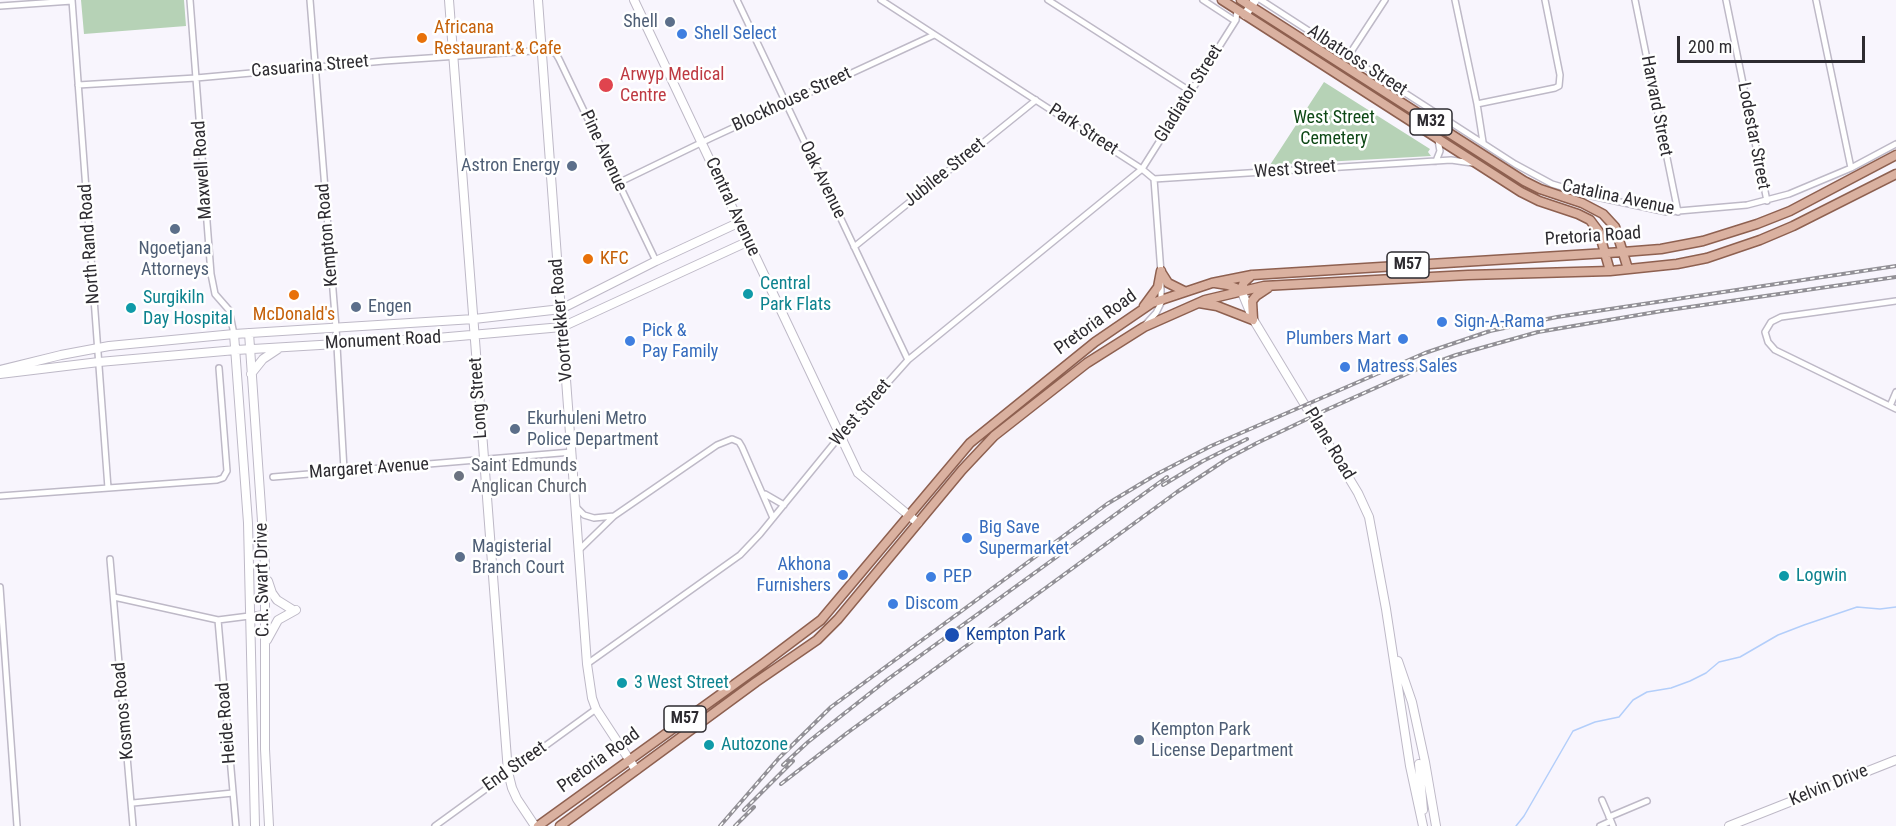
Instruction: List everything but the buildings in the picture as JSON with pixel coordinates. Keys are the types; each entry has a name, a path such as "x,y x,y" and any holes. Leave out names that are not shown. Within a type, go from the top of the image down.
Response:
{"main road":[{"name":"Long Street","path":"449,0 508,772 517,799 536,826"},
{"name":"Voortrekker Road","path":"538,0 587,664 596,709 636,770"},
{"name":"Central Avenue","path":"634,0 860,476 918,523"},
{"name":"M32","path":"1222,0 1436,136 1474,163 1539,201 1587,218 1599,232"},
{"name":"M32","path":"1242,0 1253,3 1524,181 1603,214 1615,227 1628,269"},
{"name":"Gladiator Street","path":"1241,12 1242,0"},
{"name":"Gladiator Street","path":"1241,12 1253,3"},
{"name":"Pretoria Road","path":"536,826 821,620 970,443 1103,336 1140,311 1162,300 1212,283 1252,275 1623,252 1661,249 1703,241 1790,211 1896,155"},
{"name":"Pretoria Road","path":"560,826 817,640 838,619 994,436 1087,363 1144,327 1196,303 1240,290 1271,286 1468,275 1611,271 1677,264 1707,258 1793,226 1896,174"},
{"name":"Monument Road","path":"0,372 98,348 234,334 474,319 561,309 740,222"},
{"path":"1599,232 1611,271"},
{"path":"1589,254 1598,243 1599,232"},
{"name":"Monument Road","path":"0,372 236,350 475,335 562,327 749,241"},
{"path":"1468,275 1470,261"},
{"path":"1161,271 1168,283 1184,291"},
{"path":"1140,311 1156,291 1161,271"},
{"path":"1212,283 1228,285 1240,290 1244,282 1252,275"},
{"path":"1196,303 1217,306 1253,319 1252,301 1261,291 1271,286"},
{"name":"Plane Road","path":"1240,290 1253,319 1364,503 1373,531 1410,766 1424,826"},
{"name":"C.R. Swart Drive","path":"249,333 265,565 264,749 269,826"},
{"name":"C.R. Swart Drive","path":"234,334 248,523 255,826"},
{"path":"251,374 263,358 282,347"},
{"path":"265,565 272,594 281,604 295,610 275,623 265,645"},
{"name":"Plane Road","path":"1386,609 1399,666 1412,702 1436,826"},
{"name":"Kelvin Drive","path":"1729,826 1896,760"},
{"path":"1419,764 1424,826"}],"street":[{"path":"0,6 72,0"},
{"name":"North Rand Road","path":"72,0 108,488"},
{"name":"Maxwell Road","path":"190,0 213,289 229,310 234,334"},
{"name":"Kempton Road","path":"310,0 336,327 344,471"},
{"name":"Oak Avenue","path":"737,0 908,360"},
{"name":"Park Street","path":"880,0 1142,169 1154,179"},
{"path":"1048,0 1190,91"},
{"path":"1203,0 1235,20"},
{"name":"Albatross Street","path":"1262,0 1483,142"},
{"path":"1349,55 1385,0"},
{"path":"1455,0 1483,142"},
{"path":"1477,104 1559,86 1560,75 1545,0"},
{"name":"Harvard Street","path":"1635,0 1678,212"},
{"name":"Lodestar Street","path":"1726,0 1767,201"},
{"path":"1816,0 1851,168"},
{"name":"Gladiator Street","path":"1142,169 1241,12"},
{"name":"Blockhouse Street","path":"618,183 934,35"},
{"name":"Casuarina Street","path":"78,85 196,78 542,49"},
{"name":"Pine Avenue","path":"542,49 552,51 559,59 656,261"},
{"name":"Jubilee Street","path":"854,247 1036,100"},
{"path":"1436,136 1440,148 1436,161"},
{"name":"Catalina Avenue","path":"1483,142 1515,164 1552,184 1592,196 1678,212 1767,201 1851,168 1896,144"},
{"name":"West Street","path":"1154,179 1451,160 1474,163"},
{"name":"West Street","path":"587,664 740,555 760,534 840,436 908,360 1142,169"},
{"path":"1144,327 1156,313 1162,300 1154,179"},
{"path":"1896,301 1781,317 1771,322 1765,336 1775,351 1893,407 1896,392"},
{"path":"0,496 219,480 225,476 227,471 219,368"},
{"path":"578,551 614,516 717,445 732,439 739,442 773,518"},
{"name":"Margaret Avenue","path":"273,477 572,452"},
{"path":"763,494 784,505"},
{"path":"575,505 594,519 614,516"},
{"name":"Kosmos Road","path":"110,559 133,803 133,826"},
{"path":"0,586 2,654 17,826"},
{"path":"114,597 218,620 265,614"},
{"name":"Heide Road","path":"218,620 236,826"},
{"name":"End Street","path":"435,826 596,709"},
{"path":"133,803 234,794"},
{"path":"1602,800 1611,821"},
{"path":"1600,826 1647,801"}],"green space":[{"path":"81,0 184,0 186,26 84,34"},
{"name":"West Street Cemetery","path":"1324,82 1430,149 1428,152 1431,156 1270,165"}],"waterway":[{"path":"1516,826 1573,731 1595,722 1619,717 1633,700 1647,692 1671,688 1690,681 1706,673 1719,662 1740,657 1778,635 1804,625 1857,607 1880,609 1896,607"}],"railway":[{"path":"720,826 779,758 831,707 1107,504 1157,474 1211,446 1425,353 1490,331 1557,317 1896,266"},
{"path":"781,784 847,733 1177,492 1227,459 1326,410 1420,368 1456,355 1538,332 1662,311 1896,277"},
{"path":"1163,485 1203,461 1247,439"},
{"path":"783,765 808,742 888,679 1167,477"},
{"path":"744,810 793,761"},
{"path":"735,826 754,807"}],"place":[{"name":"Shell","path":"670,22"},
{"name":"Shell Select","path":"682,34"},
{"name":"Africana Restaurant & Cafe","path":"422,38"},
{"name":"Arwyp Medical Centre","path":"606,85"},
{"name":"Astron Energy","path":"572,166"},
{"name":"Ngoetjana Attorneys","path":"175,229"},
{"name":"KFC","path":"588,259"},
{"name":"Central Park Flats","path":"748,294"},
{"name":"McDonald's","path":"294,295"},
{"name":"Engen","path":"356,307"},
{"name":"Surgikiln Day Hospital","path":"131,308"},
{"name":"Sign-A-Rama","path":"1442,322"},
{"name":"Plumbers Mart","path":"1403,339"},
{"name":"Pick & Pay Family","path":"630,341"},
{"name":"Matress Sales","path":"1345,367"},
{"name":"Ekurhuleni Metro Police Department","path":"515,429"},
{"name":"Saint Edmunds Anglican Church","path":"459,476"},
{"name":"Big Save Supermarket","path":"967,538"},
{"name":"Magisterial Branch Court","path":"460,557"},
{"name":"Akhona Furnishers","path":"843,575"},
{"name":"Logwin","path":"1784,576"},
{"name":"PEP","path":"931,577"},
{"name":"Discom","path":"893,604"},
{"name":"Kempton Park","path":"952,635"},
{"name":"3 West Street","path":"622,683"},
{"name":"Kempton Park License Department","path":"1139,740"},
{"name":"Autozone","path":"709,745"}]}
